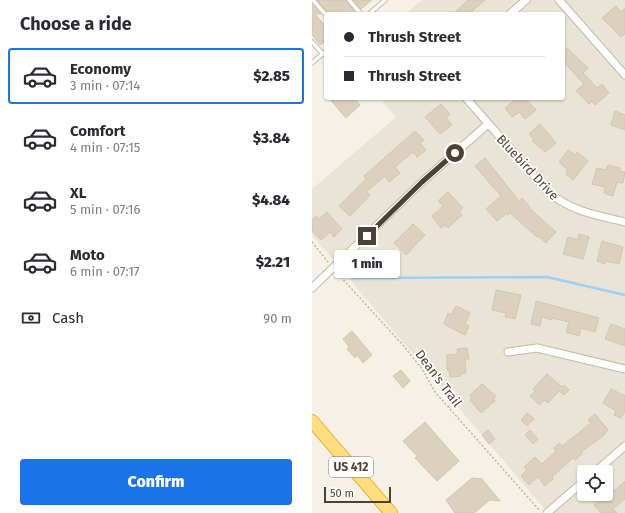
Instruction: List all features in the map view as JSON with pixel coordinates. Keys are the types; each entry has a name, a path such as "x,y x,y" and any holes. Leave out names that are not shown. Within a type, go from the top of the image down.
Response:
{"highway":[{"name":"US 412","path":"313,424 390,513"}],"street":[{"path":"512,12 526,0"},
{"path":"559,0 625,75"},
{"name":"Bluebird Drive","path":"468,100 549,193 565,205 581,212 625,222"},
{"path":"312,288 422,182 488,124"},
{"path":"508,352 537,348 625,369"},
{"path":"603,465 625,446"},
{"path":"548,513 577,487"}],"lane":[{"path":"313,0 324,13"},
{"path":"349,0 359,12"},
{"path":"371,12 385,0"},
{"path":"312,42 324,53 312,63"}],"path":[{"path":"312,242 330,264"},
{"name":"Dean's Trail","path":"337,273 402,344 422,369 435,392 541,513"}],"shaded area":[{"path":"422,0 625,0 625,513 548,513 312,235 312,189 396,117 382,100 565,100 565,12 408,12"}],"building":[{"path":"317,0 346,0 355,12 327,12"},
{"path":"353,0 372,0 361,9"},
{"path":"468,0 485,0 471,12 455,12"},
{"path":"312,4 321,14 315,14 324,25 324,42 320,45 312,35"},
{"path":"616,6 621,12 625,8 625,34 621,37 602,18"},
{"path":"567,48 588,68 583,73 597,88 602,84 609,93 595,105 592,101 589,104 576,91 584,84 565,63 565,50"},
{"path":"331,100 356,100 360,105 346,118"},
{"path":"515,100 527,100 536,110 525,119 519,112 512,117 505,108"},
{"path":"441,104 450,114 446,118 452,125 440,134 425,117"},
{"path":"615,111 625,115 625,130 611,125"},
{"path":"540,124 556,143 545,152 532,141 534,140 529,134"},
{"path":"415,131 424,140 420,143 426,150 417,157 413,152 395,167 400,173 389,182 385,176 366,192 370,195 350,216 339,206 366,179 364,176"},
{"path":"568,150 575,155 577,152 588,161 573,180 566,174 568,172 566,170 567,169 559,162"},
{"path":"485,158 519,201 522,198 530,207 529,208 556,232 546,243 510,213 508,215 507,213 497,221 486,209 501,196 475,166"},
{"path":"608,165 620,168 620,171 625,172 623,183 617,182 613,196 604,193 605,187 592,184 597,168 606,170"},
{"path":"448,192 463,208 459,212 462,215 448,228 445,225 441,228 432,216 443,206 438,201"},
{"path":"327,212 342,229 334,237 330,232 321,240 312,231 312,220 316,216 319,219"},
{"path":"413,224 425,235 406,255 394,243"},
{"path":"579,234 589,237 583,259 563,254 568,237 578,240"},
{"path":"602,241 623,247 619,264 606,261 605,264 597,261"},
{"path":"496,290 521,295 515,319 505,317 506,313 492,310"},
{"path":"536,301 599,318 595,332 581,328 579,336 566,332 569,322 552,318 552,320 542,317 540,326 531,324"},
{"path":"456,306 470,313 465,324 469,326 465,335 444,324 448,313 451,315"},
{"path":"611,324 625,329 625,346 605,339"},
{"path":"352,331 372,355 363,363 357,355 355,358 347,349 349,347 343,339"},
{"path":"467,348 469,359 465,359 466,373 460,374 461,376 450,377 449,370 447,370 447,355 458,354 457,349"},
{"path":"401,370 410,381 403,388 393,376"},
{"path":"547,374 562,387 564,385 569,390 564,395 559,391 548,403 544,400 540,405 530,396 535,391 533,389"},
{"path":"482,384 496,396 493,398 495,401 481,413 470,400 472,398 470,395"},
{"path":"611,389 625,396 625,411 621,418 614,415 616,411 603,403"},
{"path":"527,413 534,419 527,426 521,420"},
{"path":"595,414 608,430 603,436 581,452 582,454 575,460 573,458 552,477 553,479 545,486 538,477 529,485 521,476 527,470 524,467 535,457 542,464 556,451 554,448 559,443 562,446 591,423 588,420"},
{"path":"425,422 459,461 437,481 415,458 417,456 403,441"},
{"path":"488,430 495,439 489,444 482,435"},
{"path":"530,430 538,439 533,444 525,435"},
{"path":"472,478 482,479 500,501 490,500 474,513 455,513 446,500"},
{"path":"625,481 625,499 613,509 617,513 601,513 594,505 598,501 613,501 613,490 614,491"}],"waterway":[{"path":"353,278 547,277 625,295"}],"route":[{"path":"367,236 422,182 455,153"}]}
